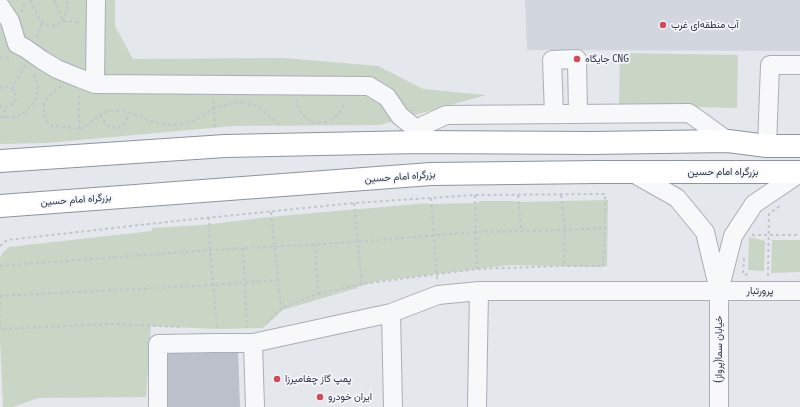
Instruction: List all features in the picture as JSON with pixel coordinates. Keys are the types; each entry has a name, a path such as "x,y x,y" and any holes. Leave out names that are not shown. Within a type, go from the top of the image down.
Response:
{"highway":[{"path":"0,161 417,135 592,142 728,141 767,146 800,146"},
{"name":"بزرگراه امام حسین","path":"0,206 431,174 800,172"}],"street":[{"path":"84,86 96,0"},
{"path":"0,6 10,21 17,44 84,86 369,86 387,97 400,116 417,135 446,115 689,113 728,141"},
{"path":"554,114 552,60 577,59 578,113"},
{"path":"767,146 770,64 800,65"},
{"path":"631,172 677,198 705,232 719,291"},
{"path":"719,291 733,236 754,204 800,172"},
{"path":"705,232 714,229 726,230 733,236"},
{"path":"477,407 479,291"},
{"name":"پرورتبار","path":"158,407 158,344 217,343 250,336 391,313 438,295 479,291 800,291"},
{"name":"خیابان سما(پرواز)","path":"719,291 719,407"},
{"path":"391,313 393,407"},
{"path":"250,336 254,407"}],"path":[{"path":"31,0 36,14 45,25 58,25 64,21 82,22"},
{"path":"54,0 64,21"},
{"path":"64,21 68,0"},
{"path":"12,89 27,64 22,61"},
{"path":"0,117 15,117 26,112 36,99 38,87 34,72"},
{"path":"79,129 84,86 63,84 54,90 44,104 44,115 50,125 79,129 83,128 100,115 110,111 121,111 162,124 174,125 193,121 214,109 227,104 241,102 258,106 279,125"},
{"path":"213,85 215,127"},
{"path":"297,85 296,102 298,110 313,123 326,122 335,118 343,107 344,86"},
{"path":"0,88 4,86 10,87 15,93 16,99 13,104 9,106 0,106"},
{"path":"4,118 5,107"},
{"path":"100,115 107,125 118,128 127,120 128,113"},
{"path":"0,246 7,240 209,217 354,203 475,195 605,194 603,266 477,269 362,284 318,294 281,308 262,328"},
{"path":"475,195 477,269"},
{"path":"518,195 521,230"},
{"path":"561,195 565,230 564,266"},
{"path":"431,198 438,295"},
{"path":"354,203 362,284"},
{"path":"271,212 281,308"},
{"path":"768,276 769,214"},
{"path":"209,217 217,343"},
{"path":"0,266 210,250 358,242 476,232 605,228"},
{"path":"733,236 800,235"},
{"path":"315,244 318,294"},
{"path":"243,248 250,336"},
{"path":"186,328 111,324 0,329 0,296 213,285 278,280"}],"shaded area":[{"name":"آب منطقه‌ای غرب","path":"525,0 800,0 800,51 527,50"}],"green space":[{"path":"0,0 115,0 115,26 133,59 283,58 378,66 423,89 486,95 380,125 233,126 47,143 0,144"},
{"path":"620,53 738,55 737,108 619,105"},
{"path":"608,200 607,266 510,265 378,281 358,287 357,289 283,310 263,328 217,329 151,326 146,397 38,398 13,407 3,407 0,339 0,258 3,252 9,247 152,231 152,228 204,225 269,217 428,203"},
{"path":"749,237 765,241 764,271 748,270"},
{"path":"772,240 800,240 800,272 771,273"}],"building":[{"path":"238,348 240,407 167,407 165,350"}],"place":[{"name":"آب منطقه‌ای غرب","path":"663,25"},
{"name":"جایگاه CNG","path":"577,59"},
{"name":"پمپ گاز چغامیرزا","path":"277,379"},
{"name":"ایران خودرو","path":"320,397"}]}
